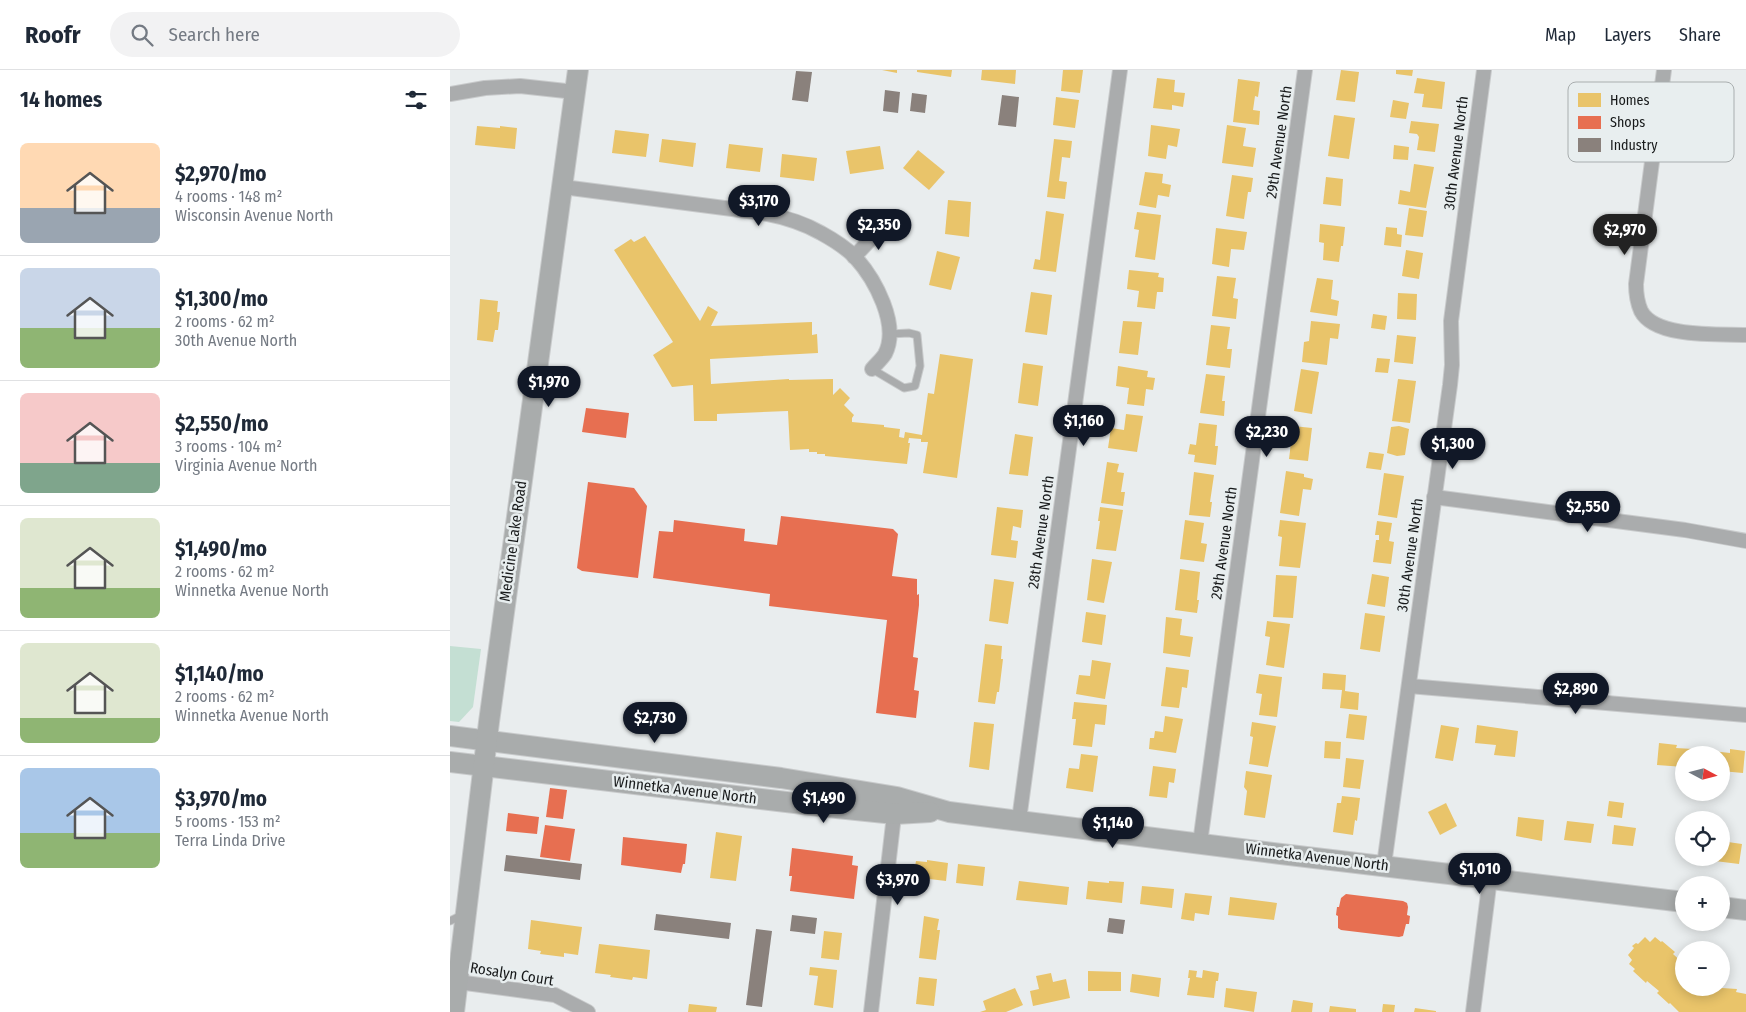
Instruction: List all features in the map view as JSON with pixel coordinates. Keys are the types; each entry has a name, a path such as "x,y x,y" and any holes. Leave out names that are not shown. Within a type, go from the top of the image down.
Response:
{"main road":[{"name":"Medicine Lake Road","path":"454,1012 458,982 457,917 483,766 578,70"},
{"name":"Winnetka Avenue North","path":"450,736 781,778 896,805 1280,854 1675,901"},
{"name":"Winnetka Avenue North","path":"450,762 778,802 896,805"},
{"path":"1730,908 1746,910"}],"street":[{"name":"28th Avenue North","path":"1019,820 1120,70"},
{"name":"29th Avenue North","path":"1200,843 1305,70"},
{"name":"30th Avenue North","path":"1384,865 1452,365 1451,322 1484,70"},
{"path":"450,94 485,88 520,86 575,92"},
{"path":"1652,162 1636,284 1636,297 1641,311 1649,321 1673,331 1746,335"},
{"path":"563,187 763,213 792,219 820,233 854,257 872,282 883,302 888,317 890,334 885,355 872,368"},
{"path":"854,257 883,226"},
{"path":"1434,497 1685,530 1746,541"},
{"path":"1409,686 1746,715"},
{"path":"871,1012 896,805"},
{"path":"1474,1012 1490,878"},
{"name":"Rosalyn Court","path":"458,982 555,995 588,1012"}],"lane":[{"path":"872,368 904,388 915,386 920,366 917,335 909,332 890,334"}],"green space":[{"path":"450,646 481,649 473,707 459,722 450,721"}],"building: Homes":[{"path":"882,70 897,70 897,73"},
{"path":"917,70 952,70 951,77 917,72"},
{"path":"982,70 1016,70 1015,84 981,80"},
{"path":"1063,70 1083,70 1080,93 1061,91"},
{"path":"1341,70 1359,72 1355,102 1336,100"},
{"path":"1396,70 1413,70 1412,76 1396,74"},
{"path":"1157,78 1175,80 1174,92 1185,93 1183,107 1172,105 1172,110 1153,108"},
{"path":"1417,78 1445,82 1442,109 1422,107 1424,94 1414,93"},
{"path":"1238,79 1260,82 1258,97 1255,96 1253,110 1260,111 1259,125 1233,122"},
{"path":"1056,97 1079,100 1075,128 1053,125"},
{"path":"1393,100 1409,103 1406,119 1390,117"},
{"path":"1334,115 1355,118 1349,159 1328,156"},
{"path":"1411,121 1439,124 1435,152 1417,150 1419,137 1417,134 1409,133"},
{"path":"1151,125 1180,129 1177,147 1168,145 1166,159 1148,156"},
{"path":"1227,125 1246,128 1243,146 1256,148 1253,167 1222,163"},
{"path":"477,126 517,128 515,149 475,145"},
{"path":"615,130 649,134 646,157 612,153"},
{"path":"662,139 696,143 693,167 659,162"},
{"path":"1054,139 1072,141 1070,158 1062,157 1059,181 1067,182 1065,199 1047,197"},
{"path":"729,144 763,148 760,172 726,168"},
{"path":"1394,145 1409,147 1408,160 1393,159"},
{"path":"880,146 884,169 850,174 846,151"},
{"path":"918,150 945,172 929,190 903,168"},
{"path":"782,154 817,158 814,181 780,177"},
{"path":"1414,164 1434,167 1426,208 1398,204 1400,190 1410,192"},
{"path":"1145,172 1163,174 1162,183 1171,185 1169,197 1158,195 1156,208 1139,205"},
{"path":"1232,175 1253,178 1251,192 1248,192 1244,219 1226,216"},
{"path":"1326,177 1343,179 1341,206 1323,204"},
{"path":"948,200 971,202 969,237 945,234"},
{"path":"1409,208 1427,211 1423,237 1405,235"},
{"path":"1046,211 1064,214 1056,272 1033,269 1035,259 1040,260"},
{"path":"1137,212 1161,215 1155,260 1135,257 1139,230 1134,229"},
{"path":"1320,224 1345,227 1339,262 1323,260 1324,243 1319,242"},
{"path":"1386,227 1397,228 1397,234 1402,235 1401,247 1384,245"},
{"path":"1216,228 1247,232 1244,250 1231,249 1229,267 1212,264"},
{"path":"645,236 700,321 708,306 718,312 711,326 812,322 812,335 817,334 818,353 710,359 711,384 789,379 833,379 833,395 840,388 850,398 844,405 854,415 852,422 884,425 884,427 900,429 899,437 904,438 905,432 922,435 928,393 934,394 940,354 973,359 957,478 923,473 928,442 921,442 921,439 909,438 907,464 825,456 825,454 817,454 817,452 809,452 809,449 790,450 788,411 717,414 717,421 694,421 693,385 672,387 653,355 673,342 614,250 631,239 634,242"},
{"path":"1406,250 1423,253 1419,279 1402,276"},
{"path":"937,251 960,257 951,290 929,285"},
{"path":"1129,270 1159,273 1158,277 1164,278 1163,292 1157,292 1155,309 1137,307 1139,291 1127,289"},
{"path":"1217,276 1236,278 1233,298 1238,299 1236,319 1212,316"},
{"path":"1317,278 1333,280 1331,299 1339,301 1337,316 1310,312"},
{"path":"1031,292 1052,295 1047,335 1025,332"},
{"path":"1398,293 1417,294 1416,320 1397,319"},
{"path":"480,299 498,301 497,312 500,312 498,330 495,330 493,342 477,340"},
{"path":"1373,314 1387,316 1385,330 1371,328"},
{"path":"1123,321 1142,322 1138,355 1119,353"},
{"path":"1311,321 1340,324 1338,339 1330,338 1327,365 1302,362 1304,342 1309,341"},
{"path":"1211,325 1230,327 1227,349 1232,349 1230,368 1206,365"},
{"path":"1397,335 1416,337 1413,364 1394,362"},
{"path":"1377,358 1390,359 1388,373 1375,372"},
{"path":"1023,363 1043,366 1038,406 1018,403"},
{"path":"1118,366 1148,371 1147,377 1155,378 1153,390 1146,389 1144,406 1127,404 1129,388 1116,386"},
{"path":"1301,369 1319,372 1312,414 1294,411"},
{"path":"1206,374 1225,376 1222,401 1225,401 1224,416 1200,413"},
{"path":"1398,379 1416,381 1410,423 1392,421"},
{"path":"1126,414 1143,416 1137,452 1108,448 1111,428 1124,430"},
{"path":"1199,423 1217,425 1215,446 1218,446 1216,465 1194,462 1195,455 1188,454 1190,444 1196,445"},
{"path":"1293,426 1312,428 1308,461 1289,459"},
{"path":"1399,426 1409,429 1405,455 1397,456 1387,453 1391,427"},
{"path":"1015,434 1033,437 1028,476 1009,474"},
{"path":"1369,452 1384,454 1381,470 1366,468"},
{"path":"1107,462 1119,464 1117,472 1124,473 1121,492 1125,492 1123,506 1101,503"},
{"path":"1286,471 1304,474 1304,477 1313,479 1311,490 1303,489 1299,516 1280,513"},
{"path":"1194,472 1214,475 1210,517 1189,515"},
{"path":"1384,473 1404,476 1397,518 1378,515"},
{"path":"997,507 1023,510 1021,528 1013,526 1011,540 1018,541 1016,558 991,555"},
{"path":"1100,507 1123,510 1116,551 1096,549"},
{"path":"1185,520 1204,523 1201,543 1207,544 1204,562 1180,559"},
{"path":"1280,520 1306,523 1300,568 1279,566 1282,537 1278,536"},
{"path":"1377,521 1392,523 1389,541 1394,542 1391,564 1373,562 1376,540 1379,540 1379,535 1375,535"},
{"path":"1092,559 1112,562 1104,603 1087,600"},
{"path":"1180,569 1200,572 1197,613 1175,610"},
{"path":"1372,574 1389,577 1385,607 1367,604"},
{"path":"1276,575 1297,576 1293,618 1273,617"},
{"path":"994,579 1014,582 1008,624 989,621"},
{"path":"1086,612 1106,615 1102,645 1082,642"},
{"path":"1365,613 1385,616 1380,652 1360,649"},
{"path":"1166,617 1182,619 1180,635 1193,637 1190,657 1163,653"},
{"path":"1267,621 1290,624 1284,668 1266,665 1270,637 1265,636"},
{"path":"985,644 1002,646 1001,659 1003,659 999,692 997,692 995,704 978,702"},
{"path":"1092,660 1111,663 1105,699 1076,694 1079,675 1090,676"},
{"path":"1166,667 1189,670 1187,688 1182,687 1179,708 1161,706"},
{"path":"1323,673 1346,675 1345,691 1359,693 1358,710 1340,708 1342,690 1322,689"},
{"path":"1259,674 1282,677 1277,717 1259,715 1262,694 1256,693"},
{"path":"1074,702 1107,705 1105,725 1095,724 1092,747 1073,745 1076,719 1072,719"},
{"path":"1349,714 1367,716 1364,740 1346,738"},
{"path":"1165,716 1183,719 1176,753 1149,749 1150,738 1154,738 1155,731 1163,732"},
{"path":"974,722 994,724 989,770 969,767"},
{"path":"1252,722 1276,726 1268,767 1249,764 1253,737 1250,736"},
{"path":"1441,725 1459,728 1453,761 1435,758"},
{"path":"1477,725 1518,731 1515,757 1494,755 1496,745 1475,743"},
{"path":"1325,741 1341,742 1340,759 1324,758"},
{"path":"1659,743 1677,745 1675,746 1675,766 1657,765"},
{"path":"1730,749 1745,751 1743,773 1730,772"},
{"path":"1081,754 1098,756 1093,792 1066,788 1069,768 1079,769"},
{"path":"1346,758 1364,760 1360,789 1343,787"},
{"path":"1153,766 1176,769 1174,783 1169,782 1167,798 1149,796"},
{"path":"1246,771 1272,775 1265,818 1244,815 1247,791 1244,787"},
{"path":"1342,796 1360,798 1353,835 1333,832 1337,803 1341,803"},
{"path":"1609,801 1624,803 1622,818 1607,816"},
{"path":"1446,803 1457,826 1440,835 1428,812"},
{"path":"1518,817 1544,820 1542,841 1516,836"},
{"path":"1567,821 1594,824 1591,843 1564,840"},
{"path":"1614,825 1636,828 1633,846 1612,844"},
{"path":"716,832 742,836 736,881 710,878"},
{"path":"1730,842 1742,844 1739,864 1730,863"},
{"path":"927,860 948,863 946,881 913,877 916,861 927,862"},
{"path":"958,864 985,867 983,886 956,883"},
{"path":"1019,881 1069,887 1067,905 1016,900"},
{"path":"1088,881 1124,882 1122,903 1086,899"},
{"path":"1142,886 1174,889 1172,908 1140,904"},
{"path":"1185,893 1212,896 1209,915 1195,913 1194,921 1181,919"},
{"path":"1230,897 1277,903 1274,920 1228,915"},
{"path":"924,916 939,919 937,930 940,930 936,960 919,958"},
{"path":"531,920 582,927 578,955 564,953 564,957 540,954 541,951 528,949"},
{"path":"824,931 842,933 839,960 821,958"},
{"path":"1645,937 1650,942 1655,937 1675,952 1673,954 1675,956 1675,996 1730,996 1730,989 1737,989 1736,992 1746,994 1746,1012 1679,1012 1657,993 1659,991 1647,981 1646,983 1633,971 1635,969 1629,964 1632,960 1628,955 1634,948 1632,946 1636,943 1638,944"},
{"path":"599,944 650,950 647,979 633,977 632,980 595,973"},
{"path":"810,967 837,970 833,1008 814,1005 818,976 809,975"},
{"path":"1189,970 1197,971 1196,977 1202,978 1203,970 1219,973 1214,998 1187,995 1190,978 1188,978"},
{"path":"1088,971 1121,972 1121,991 1088,991"},
{"path":"1051,973 1053,982 1066,979 1070,998 1033,1006 1030,991 1039,989 1036,976"},
{"path":"1132,974 1161,978 1159,997 1130,992"},
{"path":"919,977 937,979 934,1006 916,1004"},
{"path":"1015,988 1023,1005 1006,1012 980,1012 986,1010 983,1001"},
{"path":"1226,988 1257,992 1254,1012 1224,1007"},
{"path":"1293,1000 1313,1003 1312,1012 1291,1012"},
{"path":"689,1004 717,1007 716,1012 688,1012"},
{"path":"1383,1004 1395,1005 1394,1012 1382,1012"},
{"path":"1330,1006 1356,1009 1356,1012 1329,1012"},
{"path":"1415,1008 1436,1011 1436,1012 1414,1012"}],"building: Shops":[{"path":"586,408 629,413 626,438 582,432"},
{"path":"588,482 634,488 647,506 638,578 582,571 577,568"},
{"path":"781,516 893,529 898,534 892,576 917,579 917,595 919,594 913,657 918,658 914,690 919,691 916,718 876,713 887,620 769,606 770,594 653,578 659,531 673,532 674,520 745,529 744,541 777,545"},
{"path":"550,788 567,790 563,819 546,817"},
{"path":"508,813 539,817 537,834 506,831"},
{"path":"545,825 575,829 570,861 540,857"},
{"path":"623,837 687,844 685,864 683,864 681,873 621,865"},
{"path":"792,848 853,856 852,865 858,866 854,899 790,891 792,876 789,876"},
{"path":"1346,894 1407,903 1407,915 1410,916 1409,924 1406,924 1403,936 1341,930 1338,928 1337,907 1339,907 1341,898"}],"building: Industry":[{"path":"796,71 812,72 808,102 792,100"},
{"path":"885,90 900,92 898,113 883,111"},
{"path":"912,93 927,95 925,113 910,111"},
{"path":"1002,95 1019,97 1016,127 998,125"},
{"path":"506,855 582,864 580,880 504,871"},
{"path":"656,914 731,923 729,939 654,930"},
{"path":"792,915 817,918 815,934 790,931"},
{"path":"1109,918 1125,920 1123,934 1107,932"},
{"path":"756,929 772,931 762,1007 746,1005"}]}
